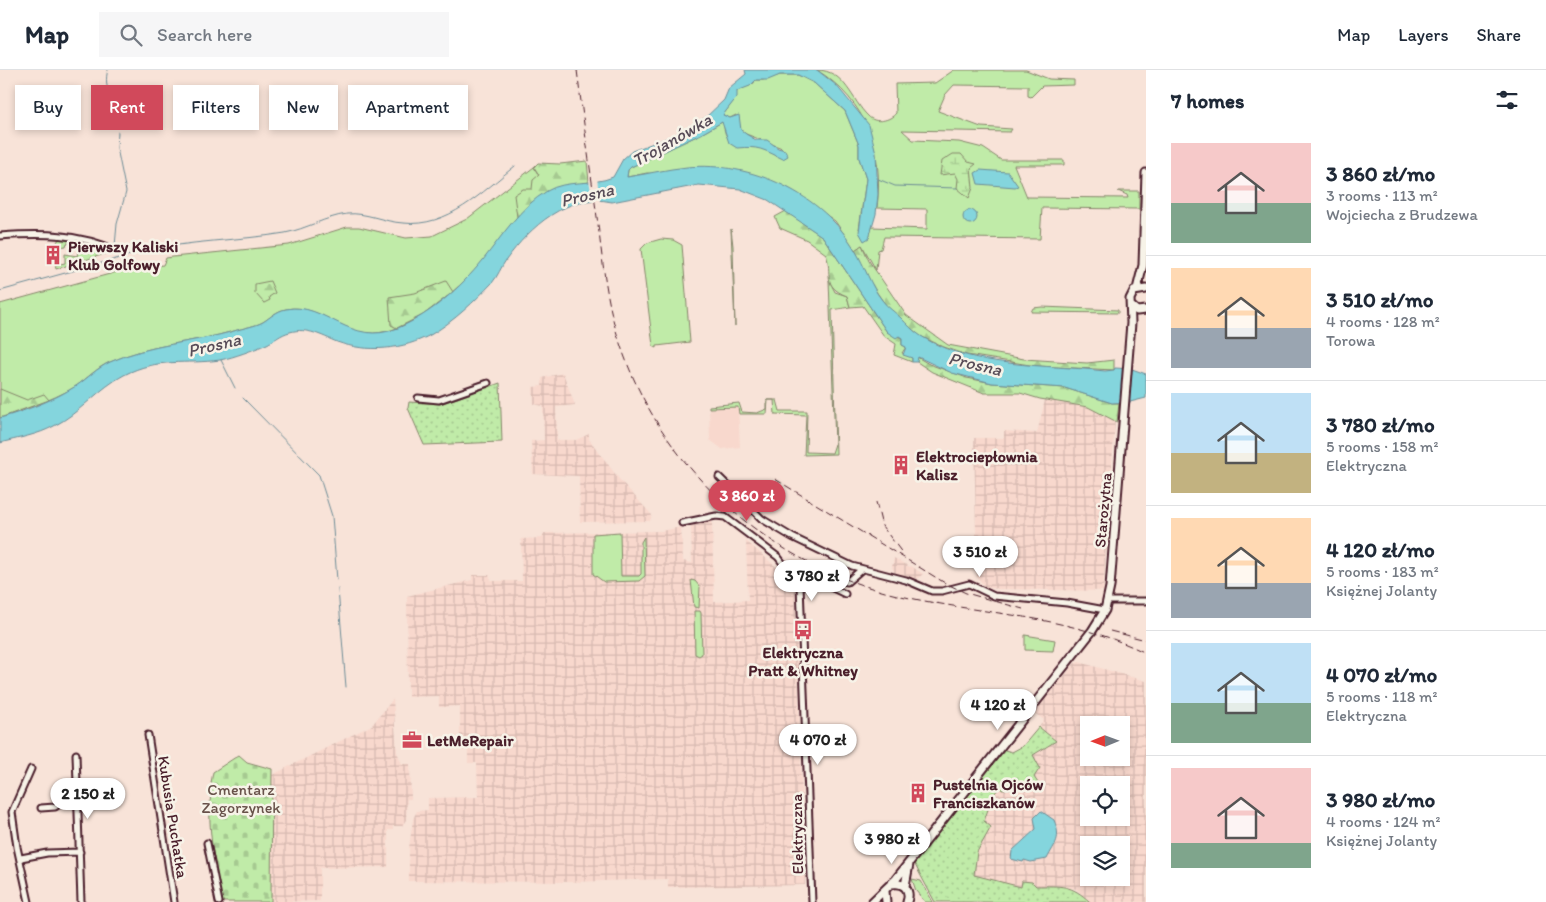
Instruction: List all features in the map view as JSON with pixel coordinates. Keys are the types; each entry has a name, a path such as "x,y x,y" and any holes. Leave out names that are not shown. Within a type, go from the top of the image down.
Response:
{"street":[{"path":"1137,289 1146,289 1144,272 1146,173"},
{"path":"0,236 34,234 78,237 94,240 118,251"},
{"path":"1131,323 1130,296 1137,289 1144,272"},
{"path":"1131,306 1144,311 1131,323"},
{"name":"Starożytna","path":"872,902 892,884 910,862 1087,638 1105,610 1108,601 1131,323"},
{"path":"418,398 439,400 488,383"},
{"path":"719,477 755,513 775,527 833,558 862,569 906,580 935,592 969,584 994,596 1067,603 1105,610"},
{"path":"682,523 716,516 725,518 778,557 800,585 820,575 847,582 862,569"},
{"path":"812,578 845,594"},
{"name":"Elektryczna","path":"800,585 812,902"},
{"path":"1108,601 1146,601"},
{"name":"Kubusia Puchatka","path":"148,735 174,902"},
{"path":"76,754 81,902"},
{"path":"29,902 12,812 31,769"},
{"path":"42,808 55,807 77,791"},
{"path":"207,843 219,902"},
{"path":"21,858 53,852 80,852"},
{"path":"910,862 905,886 910,900"},
{"path":"892,884 898,883 905,886"},
{"path":"885,891 886,902"}],"shaded area":[{"path":"563,373 575,405 556,407 557,440 576,440 589,434 589,439 619,479 652,515 650,521 580,522 579,476 533,474 531,441 544,440 543,406 534,404 533,387 542,386 542,378"},
{"path":"1045,400 1088,407 1115,421 1103,591 998,589 985,587 977,577 974,438 1004,438 1004,431 1037,433"},
{"path":"738,406 740,447 722,449 710,440 709,408"},
{"path":"712,520 714,602 748,600 746,541 788,577 782,578 783,585 795,585 805,885 668,887 668,879 571,882 409,881 409,848 413,819 417,811 428,810 428,798 478,797 477,763 468,763 468,750 460,750 460,706 439,707 439,696 408,697 407,596 472,580 472,575 489,575 492,581 522,581 521,539 542,538 544,533 661,531 681,527 683,561 692,563 691,526"},
{"path":"894,558 923,574 917,579 895,574 892,567"},
{"path":"1079,662 1146,681 1146,902 1090,902 1076,889 1061,886 1036,886 1022,881 1021,887 974,876 977,852 991,827 984,821 993,795 1000,787 1002,790 1040,785 1034,777 1033,755 1056,741 1039,727 1044,720 1034,713 1075,663"},
{"path":"393,699 397,752 402,764 410,764 411,799 407,799 406,820 402,826 393,826 393,830 388,830 388,867 320,868 320,901 271,902 272,775 372,725"}],"green space":[{"path":"817,70 827,71 835,75 847,87 862,110 868,116 878,121 890,118 896,113 895,84 935,83 954,70 1026,70 1049,79 1074,80 1074,85 1042,86 1031,97 1028,96 1028,86 954,85 945,95 938,111 981,127 1012,129 1010,132 902,130 913,140 959,142 983,148 1001,160 1064,160 1064,165 1014,165 1027,197 1128,198 1127,195 1118,191 1139,191 1139,209 1042,208 1040,239 884,237 881,249 878,250 876,270 862,245 855,250 835,221 788,188 779,185 647,173 627,177 628,170 631,167 722,122 725,134 736,144 770,151 776,156 782,148 746,134 741,130 736,115 730,118 723,115 734,100 737,91 754,83 755,80 763,80 780,75 798,75 814,83 845,111 859,145 859,158 866,179 859,229 869,238 872,227 927,229 927,209 877,208 878,167 868,130 860,113 848,97"},
{"path":"953,154 961,154 968,162 976,164 971,168 973,188 969,198 957,188 958,179 955,173 940,175 942,161"},
{"path":"587,161 589,182 550,194 532,204 517,217 514,195 523,189 532,189 533,180 539,175 534,167 538,163 560,164"},
{"name":"Pierwszy Kaliski Klub Golfowy","path":"534,167 547,191 490,255 442,301 417,318 392,330 368,333 347,328 307,310 297,308 286,309 253,326 219,335 156,347 125,356 105,365 64,393 0,418 0,304 128,269 163,265 166,258 289,245 347,227 359,227 406,238 432,236 467,219"},
{"path":"786,211 823,237 887,332 902,338 902,345 906,347 902,353 912,357 912,362 894,355 896,344 884,336 863,306 850,307 847,296 834,288 829,279 826,254 807,240 780,228 775,217"},
{"path":"731,229 733,246 735,326"},
{"path":"59,236 86,241 85,245 79,248 80,245 67,243 66,246 51,248 58,241"},
{"path":"661,239 673,240 682,245 690,342 657,346 657,348 653,346 641,249 647,243"},
{"path":"91,240 111,252 56,269 55,265 65,263 65,254 77,256 78,252 86,249"},
{"path":"862,245 869,261 906,315 948,345 1024,359 1087,363 1114,360 1114,370 1036,366 967,355 920,336 887,307 871,284 855,250"},
{"path":"829,280 835,292 847,296 850,307 832,310 836,454 804,455 806,415 775,414 774,400 777,400 780,411 807,411 806,452 832,453 835,444"},
{"path":"270,281 275,293 269,297 270,300 264,303 255,293 255,284"},
{"path":"446,281 453,292 423,315 397,328 391,325 389,297 415,293"},
{"path":"1033,308 1118,310 1118,313 1031,312"},
{"path":"917,357 929,364 967,378 992,383 1065,388 1112,403 1119,403 1117,422 1088,407 1040,399 1020,393 984,393 932,372 917,362"},
{"path":"500,383 502,442 424,445 408,408 409,402 440,404"},
{"path":"0,389 27,400 44,394 49,400 0,418"},
{"path":"768,400 767,414 739,414 738,407 709,408 709,406 739,403 742,412 757,413 767,409"},
{"path":"620,532 621,576 639,576 641,574 641,542 644,537 645,576 639,581 604,582 593,574 593,534"},
{"path":"691,580 695,581 700,587 699,608 694,607"},
{"path":"694,611 700,611 701,613 702,654 699,656 695,654"},
{"path":"1025,635 1055,640 1053,651 1025,650"},
{"path":"1039,727 1056,741 1033,755 1040,768 1034,777 1040,786 1002,790 1000,787 993,795 984,821 991,827 977,852 974,875 1021,887 1022,881 1032,882 1036,886 1065,887 1077,892 1090,902 935,902 914,863 1005,750 1012,752 1023,746"},
{"name":"Cmentarz Zagorzynek","path":"239,755 247,762 272,769 271,902 221,902 210,827 213,784 211,783 213,772"},
{"path":"912,879 921,881 933,902 925,902 916,891"}],"water":[{"path":"745,70 817,70 836,85 869,125 876,153 878,194 876,214 869,238 864,241 859,232 866,179 859,158 859,145 845,111 814,83 798,75 780,75 768,80 756,80 750,86 737,91 737,97 723,115 730,118 739,115 741,130 756,140 767,140 778,148 785,150 788,156 783,159 760,149 751,147 737,148 729,143 722,122 631,167 628,170 627,177 687,167 711,167 736,170 760,176 783,185 805,198 841,230 855,250 882,300 921,336 941,347 987,360 1035,366 1105,371 1114,370 1115,368 1132,369 1146,374 1146,398 1130,402 1112,403 1065,388 992,383 952,373 918,357 917,362 912,362 912,358 903,355 906,347 902,345 902,338 899,336 896,338 887,332 823,237 768,200 740,189 699,185 612,202 596,200 580,202 565,207 538,225 526,236 506,260 492,283 471,304 432,334 410,344 373,349 361,348 337,342 314,333 296,331 284,334 256,349 226,359 149,366 137,369 115,380 54,426 35,434 0,443 0,418 49,400 76,386 105,364 140,351 253,326 286,309 300,308 313,311 352,329 366,332 381,333 410,322 433,308 465,280 512,222 537,198 555,187 605,180 613,177 623,159 632,151 675,135 705,118 724,100 729,88 746,74"},
{"path":"980,170 1008,172 1018,186 978,184 975,173"},
{"path":"967,210 973,210 977,217 973,224 967,224 963,220 963,214"},
{"path":"1041,811 1054,820 1057,832 1056,841 1047,859 1031,862 1024,860 1023,862 1011,859 1012,851 1036,829 1034,818"}],"pier":[{"path":"597,178 600,202 593,203 589,180"}],"waterway":[{"path":"107,85 108,70"},
{"path":"115,246 117,224 126,192 117,148 118,132"},
{"path":"142,252 177,245 285,233 347,214 361,214 403,223 435,220 464,206 515,166"},
{"path":"878,179 895,186 957,188"},
{"path":"0,291 134,254"},
{"name":"Prosna","path":"221,360 235,388"},
{"path":"243,398 319,475 332,516 337,580"},
{"path":"338,589 346,687"}],"railway":[{"path":"577,70 604,272 615,327 632,374 654,418 682,458 715,495 752,527 793,554 838,576 885,592 918,600 1017,616 1081,629 1113,639 1146,653"},
{"path":"775,479 945,583 966,593 1023,609"},
{"path":"876,502 882,526 903,554"},
{"path":"1110,631 1146,640"}],"place":[{"name":"Pierwszy Kaliski Klub Golfowy","path":"53,255"},
{"name":"Elektrociepłownia Kalisz","path":"901,465"},
{"name":"Elektryczna Pratt & Whitney","path":"803,630"},
{"name":"LetMeRepair","path":"412,740"},
{"name":"Pustelnia Ojców Franciszkanów","path":"918,793"}],"water label":[{"name":"Trojanówka","path":"672,140"}]}
